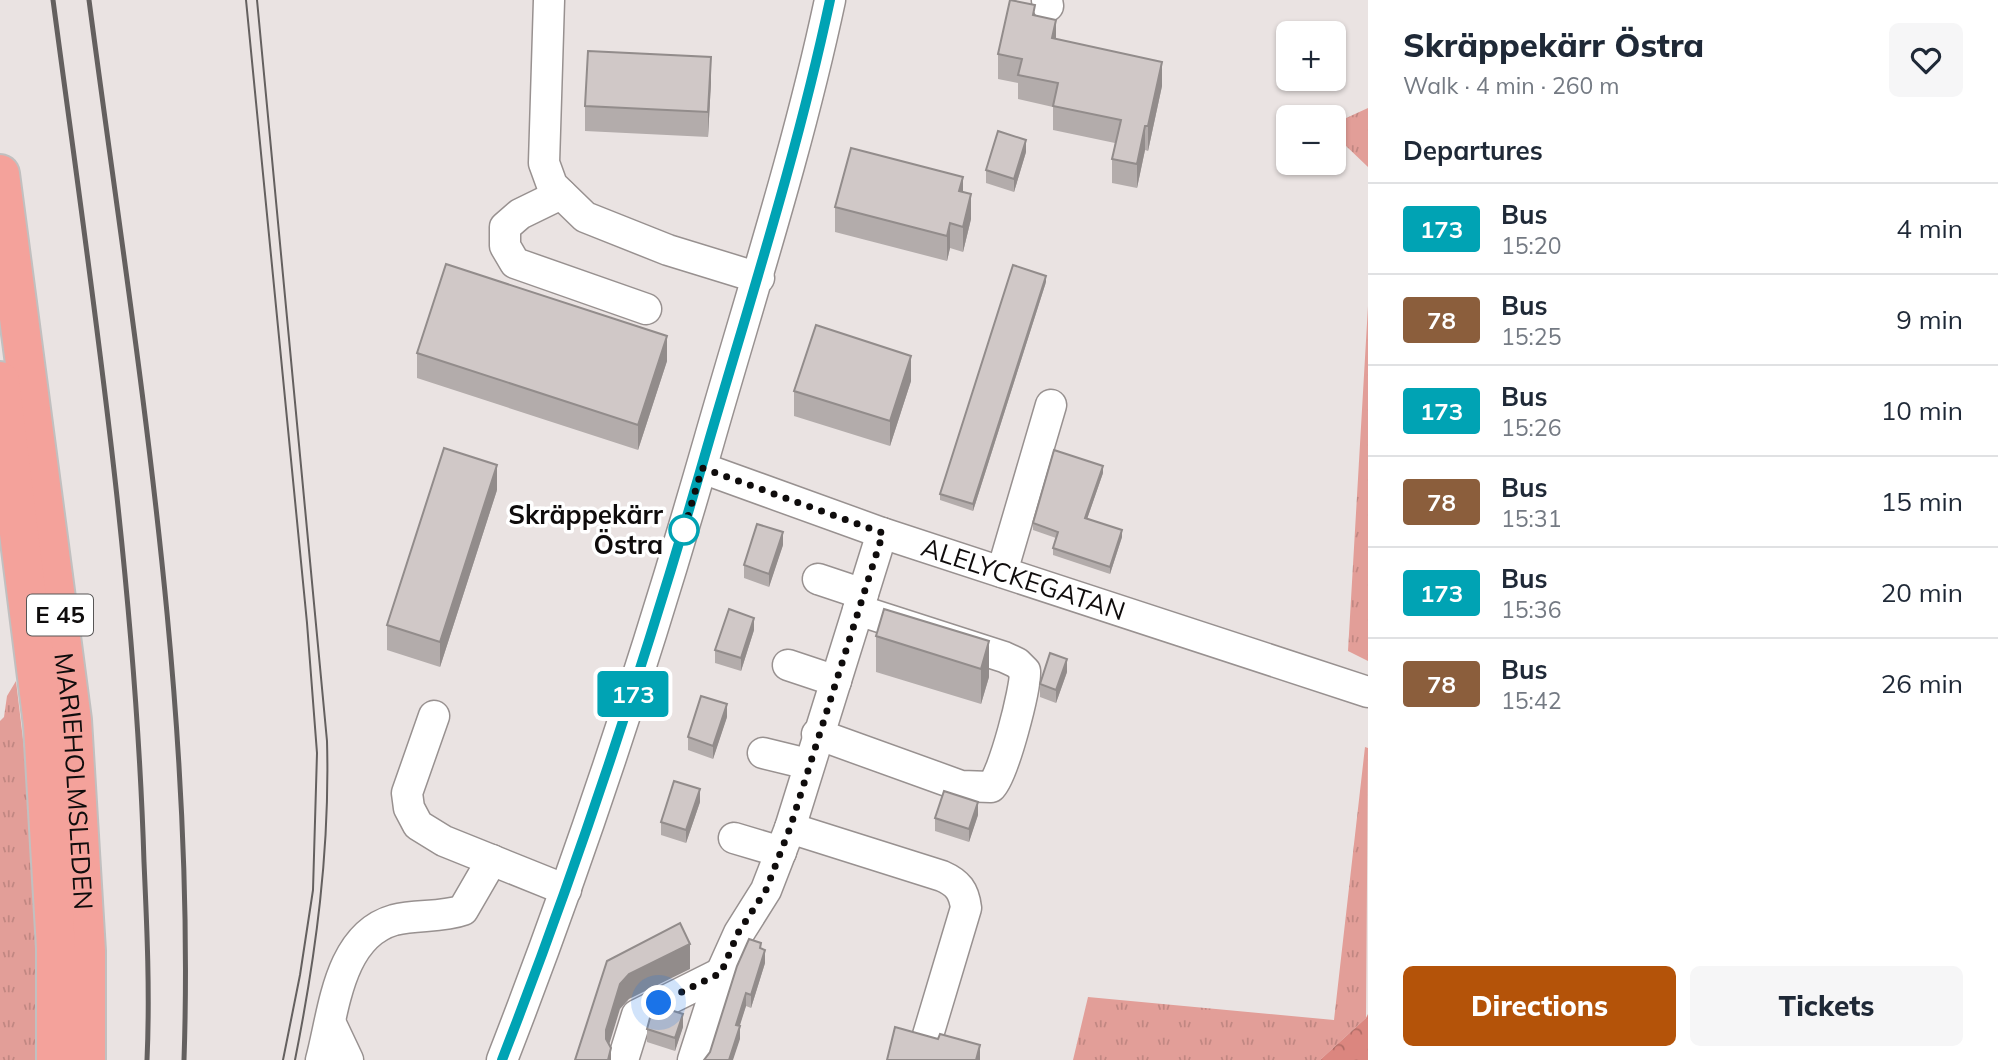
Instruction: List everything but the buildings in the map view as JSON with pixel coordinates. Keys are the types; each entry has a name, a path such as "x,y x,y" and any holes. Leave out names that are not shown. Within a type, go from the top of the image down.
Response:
{"highway":[{"name":"MARIEHOLMSLEDEN","path":"0,174 72,720 85,925 86,1060"},
{"name":"MARIEHOLMSLEDEN","path":"0,381 43,725 55,948 56,1060"}],"street":[{"path":"550,0 544,163 552,185 585,217 668,250 759,278"},
{"path":"502,1060 566,890 663,604 795,148 830,0"},
{"path":"561,194 520,214 505,227 505,246 515,263 646,309"},
{"path":"1002,572 1051,405"},
{"name":"ALELYCKEGATAN","path":"702,468 895,537 1368,692"},
{"path":"693,1060 721,973 738,933 766,890 785,840 861,602 895,537"},
{"path":"817,734 961,786 991,787 999,771 1022,700 1025,671 1017,663 1004,657 861,602 818,579"},
{"path":"788,665 836,681"},
{"path":"434,716 407,793 409,808 418,825 444,841 566,890"},
{"path":"763,753 808,764"},
{"path":"734,838 785,840 942,876 953,881 965,894 966,908 928,1035"},
{"path":"321,1060 347,964 361,941 376,927 396,920 447,916 463,910 492,860"},
{"path":"623,1060 637,1015 721,973"},
{"path":"331,1024 348,1060"}],"green space":[{"path":"1368,108 1368,167 1346,146 1346,118"},
{"path":"1368,306 1368,661 1348,651"},
{"path":"16,681 36,848 40,1060 0,1060 0,721 4,717 7,696"},
{"path":"1365,747 1368,748 1366,1018 1320,1060 1073,1060 1088,997 1334,1020"},
{"path":"1368,1014 1368,1060 1320,1060 1366,1018"}],"tram line":[{"path":"246,0 307,623 317,753 313,890 283,1060"},
{"path":"257,0 327,741 326,822 320,902 295,1060"}],"railway":[{"path":"53,0 96,322 131,646 146,911 147,1060"},
{"path":"89,0 142,396 171,661 181,794 185,927 184,1060"}],"bus line":[{"name":"173","path":"502,1060 566,890 663,604 782,200 816,68 830,0"}],"place":[{"name":"Skräppekärr Östra","path":"684,530"}],"route":[{"path":"659,1003 721,973 738,933 766,890 790,828 883,533 739,479 702,468 684,530"}]}
